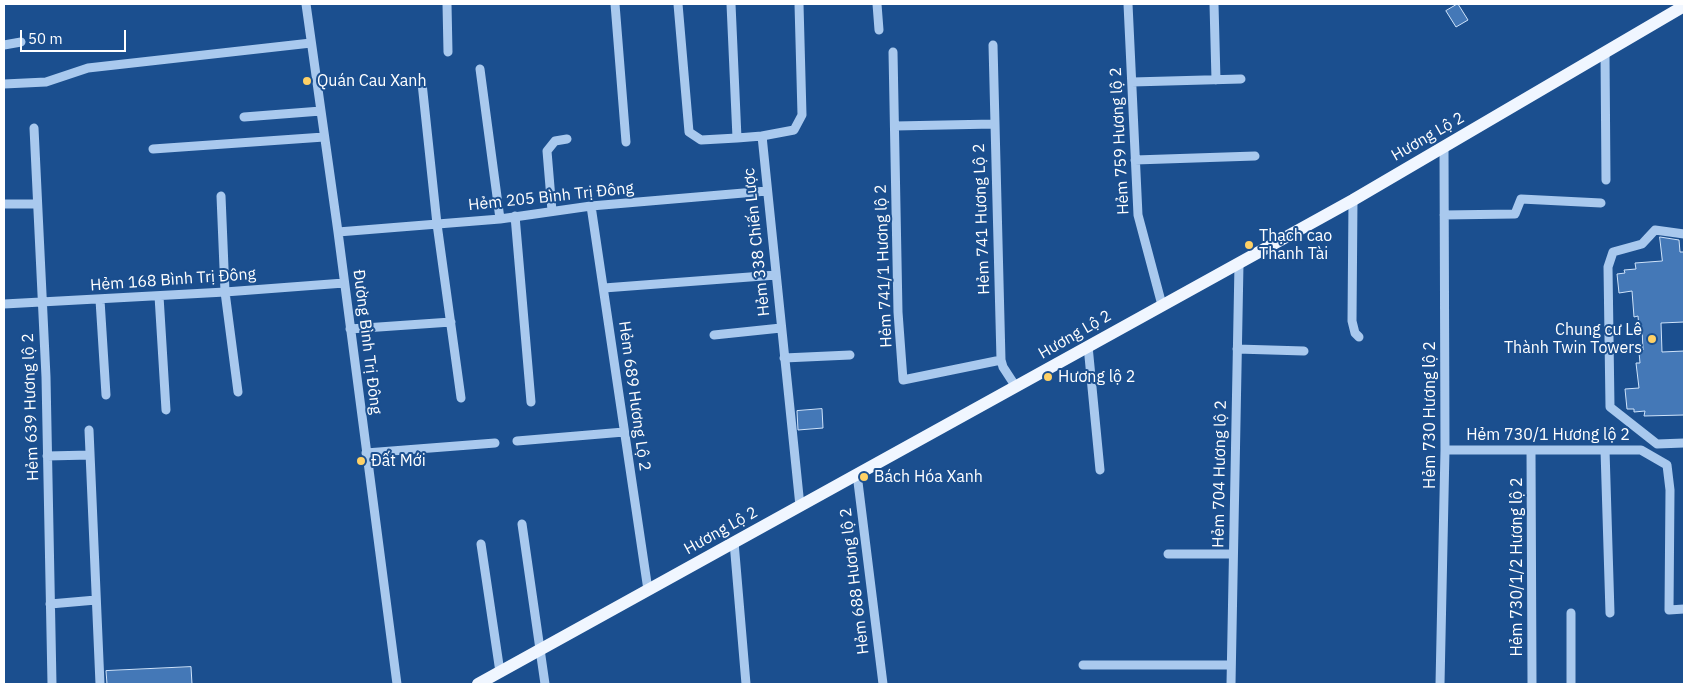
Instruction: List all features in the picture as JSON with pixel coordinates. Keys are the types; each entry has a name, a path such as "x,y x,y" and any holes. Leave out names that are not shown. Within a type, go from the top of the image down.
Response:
{"main road":[{"name":"Hương Lộ 2","path":"478,684 1353,200 1684,6"}],"street":[{"name":"Đường Bình Trị Đông","path":"306,4 397,684"},
{"path":"446,4 448,52"},
{"path":"615,4 626,142"},
{"path":"678,4 689,132 701,140 762,136 794,130 802,115 799,4"},
{"path":"731,4 737,138"},
{"path":"877,4 879,30"},
{"name":"Hẻm 759 Hương lộ 2","path":"1128,4 1138,215 1162,304"},
{"path":"1214,4 1216,80"},
{"path":"4,46 21,42"},
{"path":"4,84 46,82 88,68 311,43"},
{"name":"Hẻm 741 Hương Lộ 2","path":"993,46 1001,360 1016,387"},
{"name":"Hẻm 741/1 Hương lộ 2","path":"893,52 898,312 903,380 1001,360"},
{"path":"1604,54 1606,180"},
{"path":"480,69 500,219"},
{"path":"1132,82 1241,79"},
{"path":"422,83 437,224 461,398"},
{"path":"244,117 321,111"},
{"path":"895,126 994,124"},
{"name":"Hẻm 639 Hương lộ 2","path":"34,128 47,456 52,684"},
{"path":"154,149 324,136"},
{"name":"Hẻm 338 Chiến Lược","path":"762,136 800,506"},
{"path":"552,211 547,151 555,141 567,139"},
{"name":"Hẻm 730 Hương lộ 2","path":"1440,684 1446,450 1444,146"},
{"path":"1135,160 1255,156"},
{"name":"Hẻm 205 Bình Trị Đông","path":"338,232 500,219 591,206 767,191"},
{"path":"221,196 225,292 238,392"},
{"path":"1444,215 1515,214 1521,199 1601,203"},
{"path":"1353,200 1352,321 1355,333 1359,337"},
{"path":"4,204 37,204"},
{"name":"Hẻm 689 Hương Lộ 2","path":"591,206 648,590"},
{"path":"515,216 531,402"},
{"path":"1684,234 1655,230 1642,244 1613,252 1608,267 1610,407 1657,444 1684,443"},
{"name":"Hẻm 704 Hương lộ 2","path":"1231,684 1239,264"},
{"path":"604,288 776,275"},
{"name":"Hẻm 168 Bình Trị Đông","path":"4,304 100,300 344,283"},
{"path":"159,296 166,410"},
{"path":"100,300 106,395"},
{"path":"350,329 451,322"},
{"path":"714,335 781,328"},
{"path":"1088,346 1100,470"},
{"path":"1237,350 1304,351"},
{"path":"784,358 850,355"},
{"path":"89,430 100,684"},
{"path":"517,441 624,432"},
{"path":"366,453 495,442"},
{"name":"Hẻm 730/1 Hương lộ 2","path":"1446,450 1641,450 1667,465 1670,490 1670,610 1684,609"},
{"name":"Hẻm 730/1/2 Hương lộ 2","path":"1531,450 1532,684"},
{"path":"1604,450 1610,613"},
{"path":"47,456 90,455"},
{"name":"Hẻm 688 Hương lộ 2","path":"857,474 883,684"},
{"path":"522,524 545,684"},
{"path":"734,542 746,684"},
{"path":"481,544 500,672"},
{"path":"1168,554 1233,554"},
{"path":"50,604 96,600"},
{"path":"1571,613 1571,684"},
{"path":"1083,665 1231,665"}],"building":[{"path":"1458,4 1468,20 1456,27 1446,11"},
{"name":"Chung cư Lê Thành Twin Towers","path":"1660,237 1679,240 1680,252 1684,252 1684,322 1661,323 1662,352 1684,351 1684,415 1644,416 1645,411 1634,412 1634,409 1627,409 1625,389 1639,388 1636,363 1640,363 1639,352 1643,350 1642,328 1639,328 1638,316 1634,317 1632,291 1619,293 1617,274 1625,273 1624,270 1636,269 1635,263 1662,261"},
{"path":"822,409 823,428 798,430 797,411"},
{"path":"191,667 192,684 107,684 106,671"}],"place":[{"name":"Quán Cau Xanh","path":"307,81"},
{"name":"Thạch cao Thanh Tài","path":"1249,245"},
{"name":"Chung cư Lê Thành Twin Towers","path":"1652,339"},
{"name":"Hương lộ 2","path":"1048,377"},
{"name":"Đất Mới","path":"361,461"},
{"name":"Bách Hóa Xanh","path":"864,477"}]}
